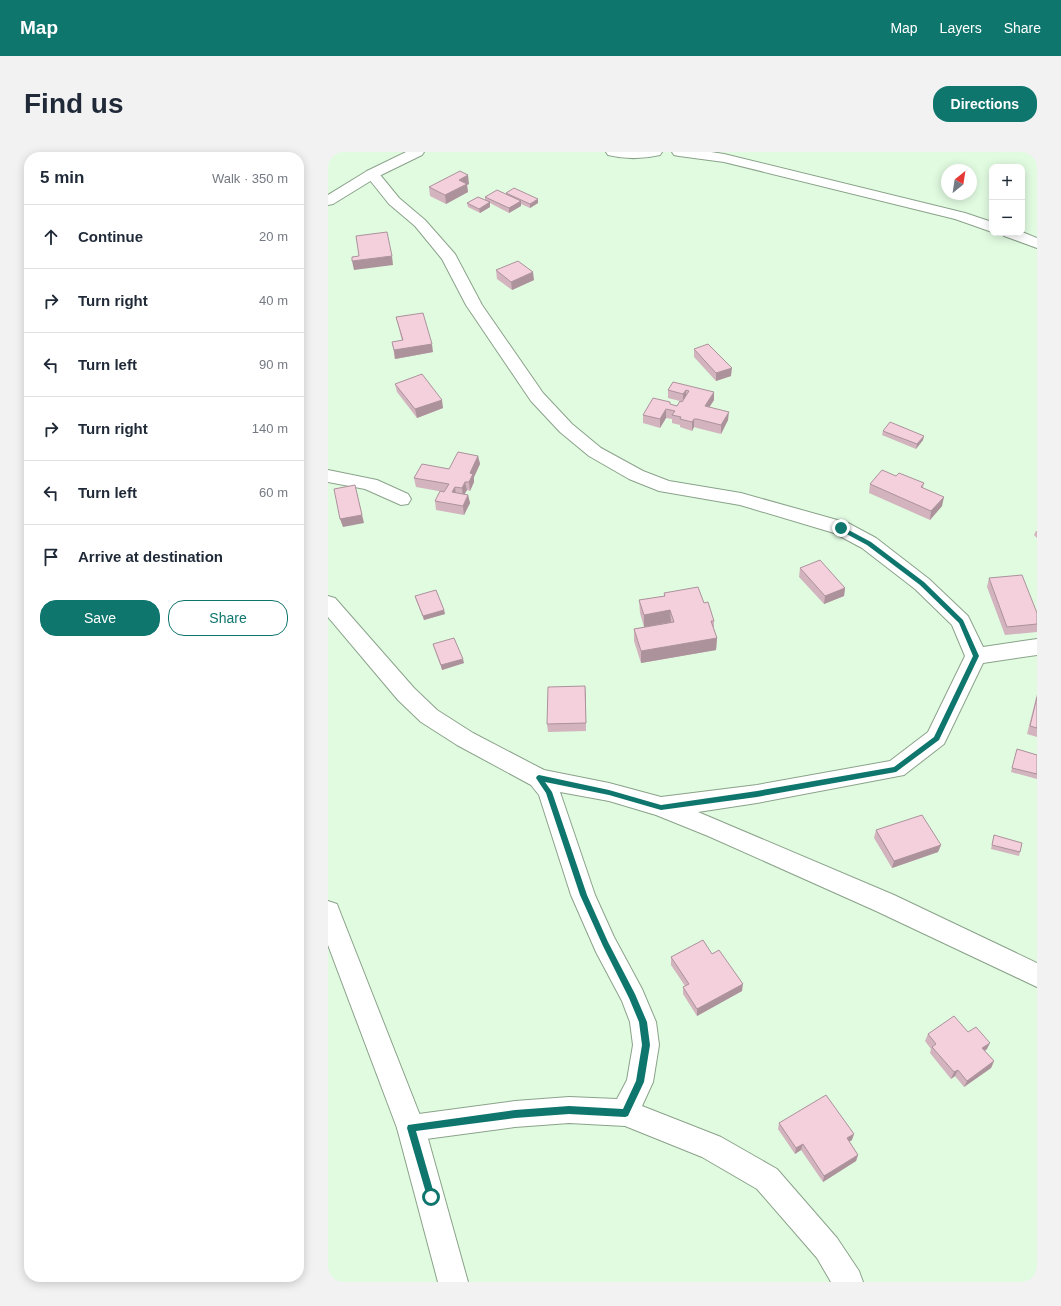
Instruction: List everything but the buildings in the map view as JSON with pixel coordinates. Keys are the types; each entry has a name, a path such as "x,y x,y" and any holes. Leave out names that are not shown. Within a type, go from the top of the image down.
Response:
{"street":[{"path":"328,201 372,174 417,152"},
{"path":"613,152 624,154 655,152"},
{"path":"679,152 724,158 960,216 989,226"},
{"path":"372,174 394,201 420,223 449,257 474,305 537,397 566,428 595,452 636,475 666,487 741,499 841,528 869,543 922,584 961,621 976,656 936,738 896,769 757,794 661,807"},
{"path":"1017,236 1037,243"},
{"path":"328,476 370,484 401,499"},
{"path":"328,603 406,694 429,716 465,739 539,778 609,792 661,807 716,828 886,903 1037,975"},
{"path":"976,656 1037,647"},
{"path":"539,778 549,792 583,895 605,944 633,996 643,1022 646,1045 640,1082 625,1113"},
{"path":"328,912 411,1128 453,1282"},
{"path":"411,1128 515,1114 569,1110 625,1113 711,1147 767,1179 827,1248 848,1282"}],"route":[{"path":"431,1197 411,1128 515,1114 569,1110 625,1113 640,1082 646,1045 643,1022 633,996 605,944 583,895 549,792 539,778 609,792 661,807 757,794 896,769 936,738 976,656 961,621 922,584 869,543 841,528"}]}
